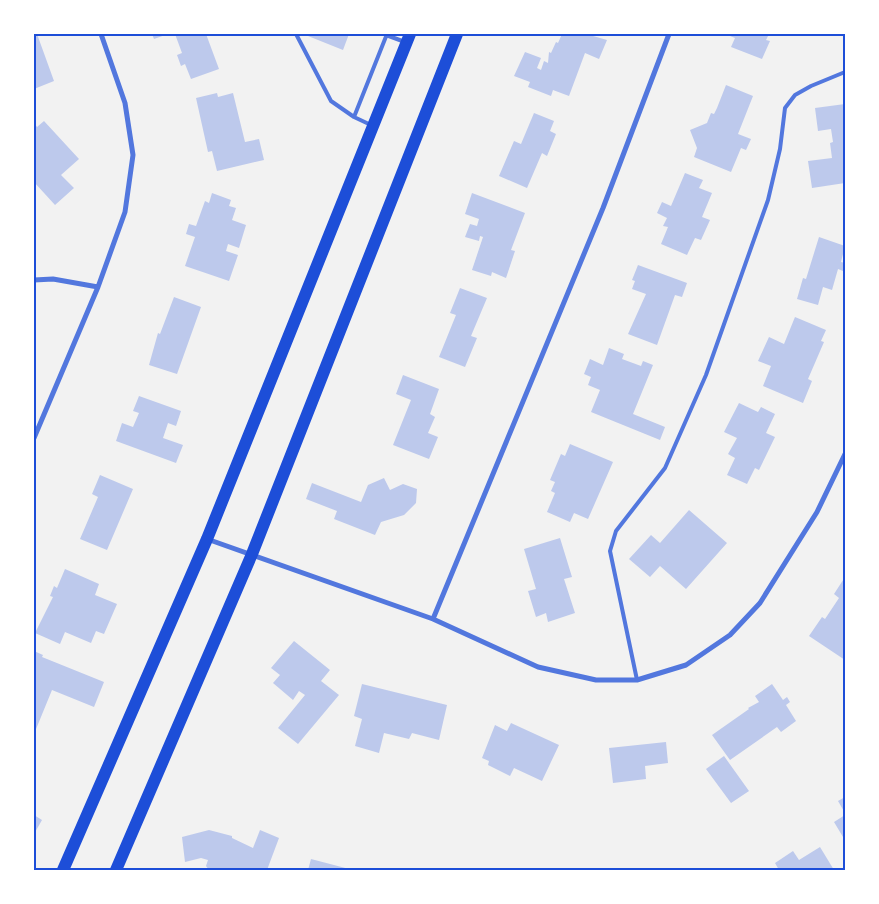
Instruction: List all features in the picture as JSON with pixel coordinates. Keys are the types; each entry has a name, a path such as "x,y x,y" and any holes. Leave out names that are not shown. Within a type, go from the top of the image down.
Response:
{"main road":[{"path":"116,870 252,554 457,34"},
{"path":"63,870 207,539 408,38"}],"street":[{"path":"34,438 98,288 125,212 132,155 125,103 101,34"},
{"path":"433,619 603,208 669,34"},
{"path":"34,280 53,279 98,288"},
{"path":"207,539 433,619 538,667 596,680 637,680 686,665 730,635 760,603 816,512 845,454"}],"lane":[{"path":"296,34 331,101 354,117 372,126"},
{"path":"354,117 386,34 408,38"},
{"path":"637,680 610,551 616,531 665,468 706,375 768,200 780,149 785,108 795,95 845,72"}],"building":[{"path":"34,34 37,34 54,81 34,89"},
{"path":"152,34 168,34 154,39"},
{"path":"175,34 206,34 219,69 191,79 185,64 181,66 177,55 182,53"},
{"path":"303,34 349,34 343,50"},
{"path":"562,34 586,34 607,40 599,59 585,53 569,96 553,90 551,96 528,87 530,82 514,76 525,52 541,58 537,68 541,70 544,61 548,63 549,52 551,53"},
{"path":"731,34 769,34 766,40 770,41 762,59 731,47 735,38 730,36"},
{"path":"726,85 753,96 738,134 751,139 746,150 741,148 731,172 694,157 697,148 690,130 707,123 711,113 714,114 717,108"},
{"path":"217,93 218,97 233,93 245,142 259,139 264,160 217,171 212,151 208,152 196,98"},
{"path":"845,104 845,183 812,188 808,161 832,158 830,143 833,142 831,129 818,131 815,108"},
{"path":"534,113 554,121 550,131 556,134 547,156 542,153 527,188 499,176 514,141 521,144"},
{"path":"44,121 79,159 61,175 74,188 55,205 34,182 34,123 37,127"},
{"path":"685,173 703,180 699,188 712,193 702,217 710,220 701,240 695,238 687,255 661,244 668,227 663,226 667,218 657,213 662,202 671,206"},
{"path":"212,193 231,200 229,206 236,208 232,220 246,225 239,248 228,244 226,251 238,255 229,281 185,266 195,237 186,234 189,224 196,226 205,201 209,203"},
{"path":"472,193 525,213 511,250 515,251 506,278 492,272 491,276 472,270 483,237 480,236 479,241 465,237 470,224 477,226 479,219 465,214"},
{"path":"819,237 845,246 841,262 845,263 843,271 838,269 832,290 823,287 818,305 797,299 803,278 806,279"},
{"path":"638,265 687,283 682,297 675,295 657,345 628,334 646,294 632,289 635,281 632,280"},
{"path":"460,288 487,298 471,336 477,338 465,367 439,357 456,315 450,313"},
{"path":"174,297 201,307 177,374 149,365 158,333 160,334"},
{"path":"795,317 826,330 821,341 824,342 808,379 812,381 803,403 763,386 771,366 758,361 769,337 784,344"},
{"path":"609,348 624,354 622,359 641,366 643,361 653,365 633,414 665,427 660,440 591,412 600,390 588,385 591,377 584,374 590,359 603,365"},
{"path":"403,375 439,389 430,414 435,417 428,433 438,437 429,459 393,445 411,400 396,394"},
{"path":"139,396 181,411 176,426 168,423 163,438 183,445 176,463 116,441 122,423 133,427 139,413 133,411"},
{"path":"739,403 758,412 761,407 775,414 766,433 775,437 759,470 755,468 747,484 727,475 735,458 728,454 737,438 724,432"},
{"path":"570,444 613,462 588,519 574,513 570,522 547,512 555,493 551,491 555,482 550,480 561,454 565,456"},
{"path":"100,475 133,489 107,550 80,539 98,497 92,494"},
{"path":"384,478 390,490 403,484 417,489 416,503 404,515 381,522 375,535 334,519 337,511 306,499 312,483 361,502 368,485"},
{"path":"689,510 727,543 686,589 660,566 650,577 629,559 651,535 660,543"},
{"path":"560,538 572,577 564,579 575,613 548,622 546,613 536,617 528,591 536,589 524,549"},
{"path":"65,569 99,584 95,595 117,604 104,634 96,631 91,643 65,632 60,644 35,633 53,597 50,596 54,586 57,588"},
{"path":"845,577 845,660 809,636 822,617 825,619 839,598 834,594"},
{"path":"294,641 330,670 321,681 339,695 298,744 278,728 305,695 299,691 293,700 273,683 280,675 271,668"},
{"path":"34,651 43,655 42,657 104,682 94,707 52,690 34,734"},
{"path":"362,684 447,705 439,740 412,733 409,739 384,733 379,753 355,746 362,719 354,716"},
{"path":"772,684 783,700 787,697 790,702 786,705 796,721 781,732 777,727 730,760 712,735 759,702 755,696"},
{"path":"511,723 559,745 542,781 514,768 510,776 488,765 489,761 482,758 495,725 507,731"},
{"path":"666,742 668,763 645,766 646,779 613,783 609,748"},
{"path":"724,756 749,791 731,803 706,769"},
{"path":"845,797 845,813 838,801"},
{"path":"34,815 42,820 34,834"},
{"path":"845,815 845,836 843,837 834,822"},
{"path":"209,830 232,836 232,838 253,848 260,830 279,838 267,870 209,870 206,866 208,860 201,858 185,862 182,837"},
{"path":"820,847 834,870 779,870 775,863 793,851 799,860"},
{"path":"311,859 353,870 308,870"}]}
